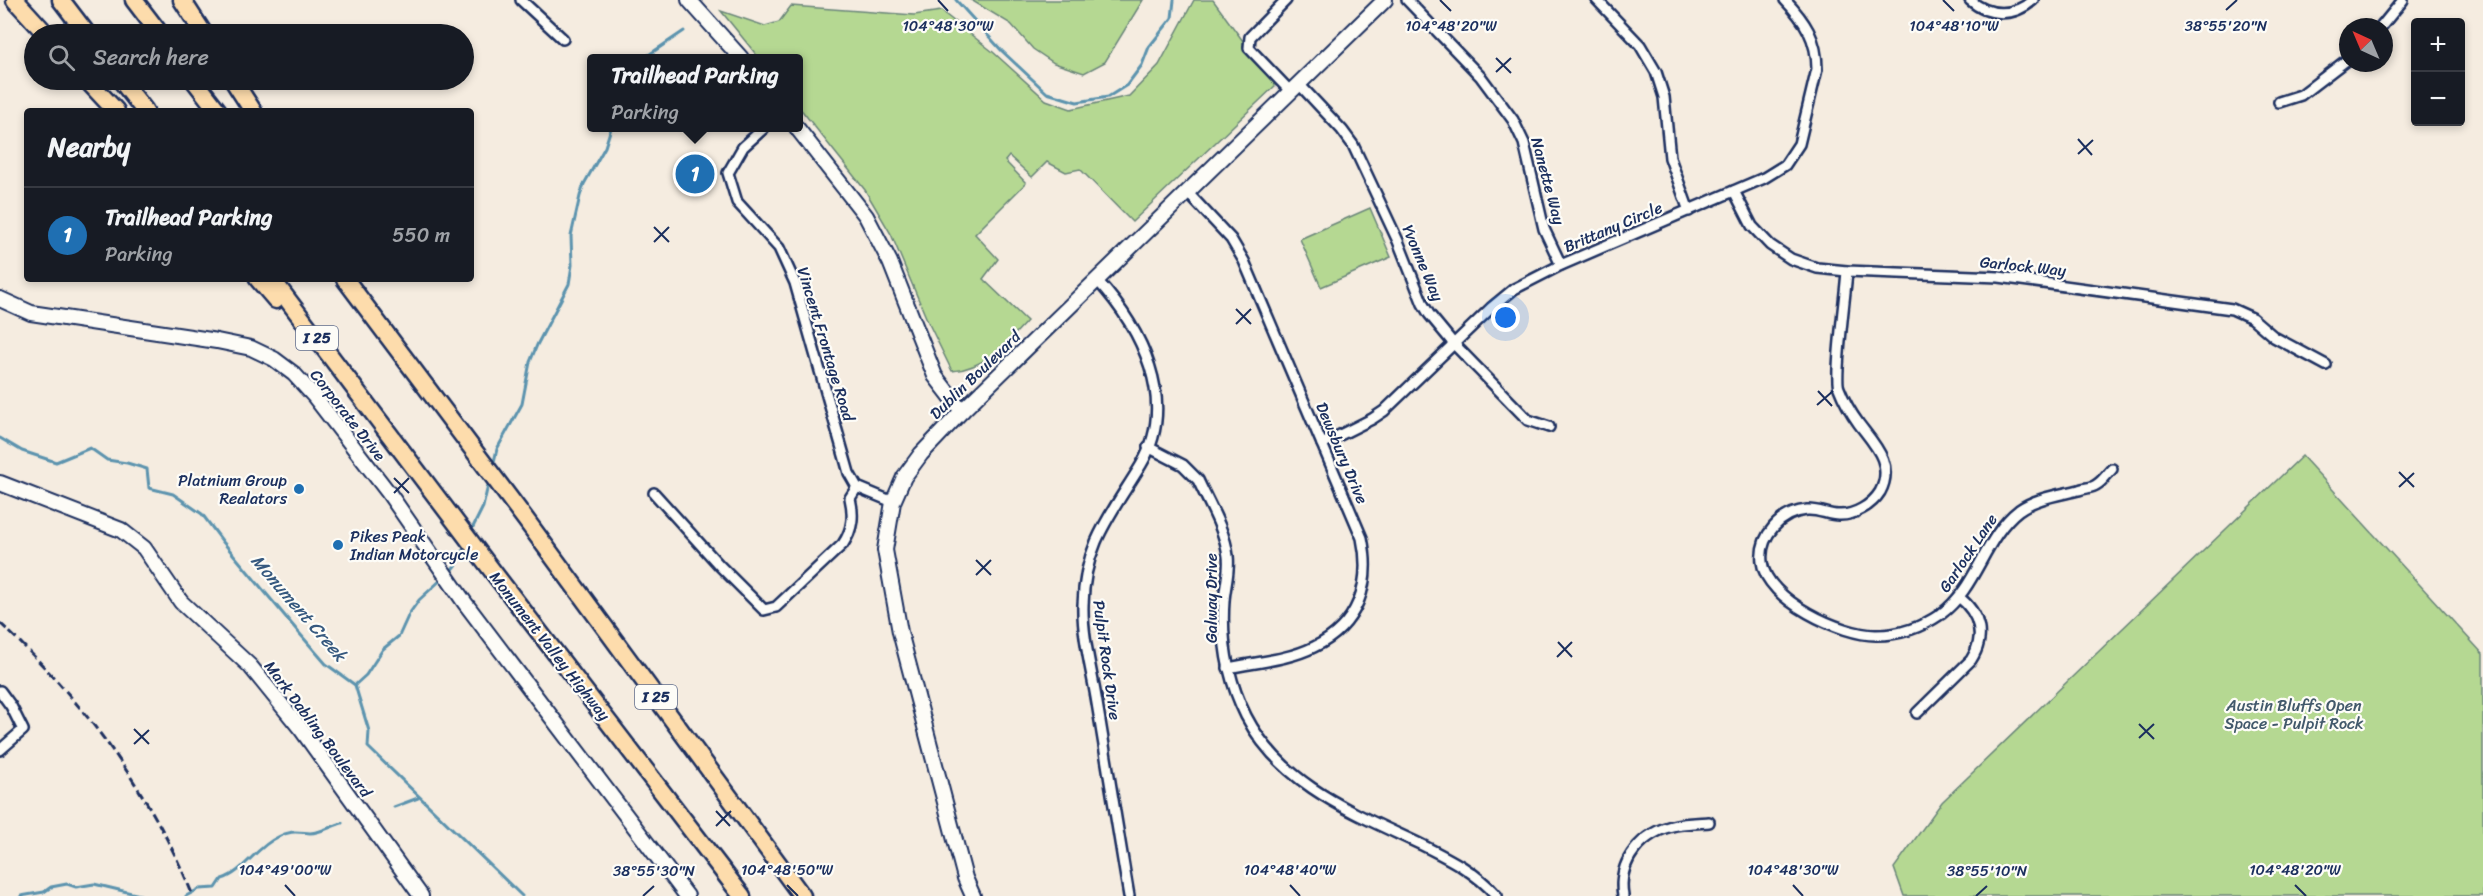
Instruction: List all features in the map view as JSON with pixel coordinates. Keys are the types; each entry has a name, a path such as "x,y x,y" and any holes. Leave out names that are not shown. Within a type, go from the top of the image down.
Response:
{"highway":[{"path":"15,0 37,24"},
{"path":"61,0 79,24"},
{"path":"134,0 152,24"},
{"path":"182,1 197,24"},
{"path":"96,90 113,108"},
{"path":"129,90 143,108"},
{"path":"202,90 216,108"},
{"path":"239,90 251,108"},
{"path":"261,282 362,397"},
{"name":"Monument Valley Highway","path":"274,282 742,896"},
{"name":"I 25","path":"347,282 526,520 802,896"},
{"path":"361,282 402,354"}],"street":[{"path":"521,0 563,39"},
{"path":"689,0 737,54"},
{"name":"Yvonne Way","path":"1286,0 1250,37 1248,42 1250,48 1342,130 1353,145 1398,240 1423,304 1453,344 1528,420 1549,427"},
{"name":"Dublin Boulevard","path":"973,896 965,878 900,632 885,550 893,502 904,477 921,454 962,411 1385,0"},
{"name":"Nanette Way","path":"1407,0 1481,77 1513,120 1524,143 1541,220 1561,265"},
{"path":"1597,0 1640,45 1656,72 1664,97 1670,158 1689,211"},
{"name":"Brittany Circle","path":"1322,444 1372,420 1384,411 1502,298 1532,279 1734,191 1785,165 1793,156 1802,134 1817,69 1817,58 1812,35 1807,25 1785,0"},
{"path":"1970,0 1981,8 2004,14 2016,11 2033,0"},
{"path":"2388,18 2403,0"},
{"path":"2279,102 2301,95 2339,66"},
{"name":"Vincent Frontage Road","path":"759,132 742,147 728,173 737,202 779,248 795,283 849,474 857,487"},
{"path":"800,132 866,216 890,262 935,376 962,411"},
{"name":"Garlock Way","path":"1734,191 1752,226 1770,245 1791,259 1804,264 1847,272 1999,277 2232,309 2252,318 2274,337 2326,365"},
{"name":"Dewsbury Drive","path":"1188,193 1231,239 1244,261 1362,538 1366,570 1361,597 1345,623 1314,648 1228,668"},
{"name":"Garlock Lane","path":"1847,272 1837,385 1860,424 1879,448 1885,471 1883,483 1879,493 1872,501 1851,514 1839,516 1807,510 1783,518 1767,536 1763,548 1764,572 1777,592 1790,602 1839,627 1862,634 1892,634 1918,627 1942,613 1959,597 2010,518 2030,503 2097,485 2112,469"},
{"name":"Pulpit Rock Drive","path":"1097,280 1117,302 1128,319 1151,373 1155,386 1157,412 1155,428 1142,464 1106,518 1097,536 1087,566 1083,606 1129,896"},
{"name":"Corporate Drive","path":"0,299 31,313 217,340 251,348 274,359 294,374 314,396 388,492 465,603 687,896"},
{"name":"Galway Drive","path":"1148,447 1192,471 1225,542 1229,567 1224,604 1224,641 1228,668 1236,693 1253,729 1273,756 1288,771 1321,796 1461,864 1497,896"},
{"name":"Mark Dabling Boulevard","path":"0,483 121,530 144,548 181,602 250,666 301,729 421,896"},
{"path":"654,493 720,566 764,610 776,607 843,544 851,532 850,498 857,487 893,502"},
{"path":"1917,713 1971,660 1978,650 1980,637 1977,620 1969,605 1959,597"},
{"path":"0,691 11,706 23,730 0,750"},
{"path":"1623,896 1622,873 1627,858 1636,847 1660,830 1674,825 1708,822"}],"green space":[{"path":"971,0 1143,0 1105,62 1084,73 1054,63 1033,49 1011,24"},
{"path":"1194,0 1213,0 1243,41 1244,51 1277,84 1132,222 1080,169 1066,172 1047,162 1032,177 1009,156 1005,161 1026,183 975,234 998,259 983,279 1027,321 994,354 975,365 952,371 928,322 891,234 865,190 803,112 803,54 756,54 721,11 765,26 779,22 791,6 914,15 941,11 993,52 1046,100 1071,109 1129,96 1159,65"},
{"path":"1370,208 1391,257 1321,287 1300,239"},
{"name":"Austin Bluffs Open Space - Pulpit Rock","path":"2302,456 2483,654 2483,896 1904,896 1894,868 1942,802"}],"waterway":[{"path":"956,0 1002,51 1047,93 1077,102 1108,97 1127,85 1142,65 1149,47 1172,18 1174,0"},
{"path":"650,54 684,31"},
{"path":"493,466 497,449 522,404 530,362 537,345 569,284 572,265 571,236 580,196 584,184 605,147 610,132"},
{"name":"Monument Creek","path":"0,438 22,451 56,462 90,448 107,460 147,469 149,488 173,494 202,514 326,664 355,685 369,731 368,747 522,896"},
{"path":"471,531 483,507 489,481"},
{"path":"449,573 458,562 465,545"},
{"path":"355,685 366,675 383,649 399,636 409,614 419,600 444,577"},
{"path":"394,807 418,798"},
{"path":"186,896 199,889 216,888 222,879 237,871 270,841 286,833 314,833 342,823"},
{"path":"21,896 44,892 51,887 67,884 76,887 94,884 144,896"}],"railway":[{"path":"0,623 59,683 112,749 157,820 193,896"}],"place":[{"name":"Trailhead Parking","path":"695,174"},
{"name":"Platnium Group Realators","path":"299,489"},
{"name":"Pikes Peak Indian Motorcycle","path":"338,545"}]}
